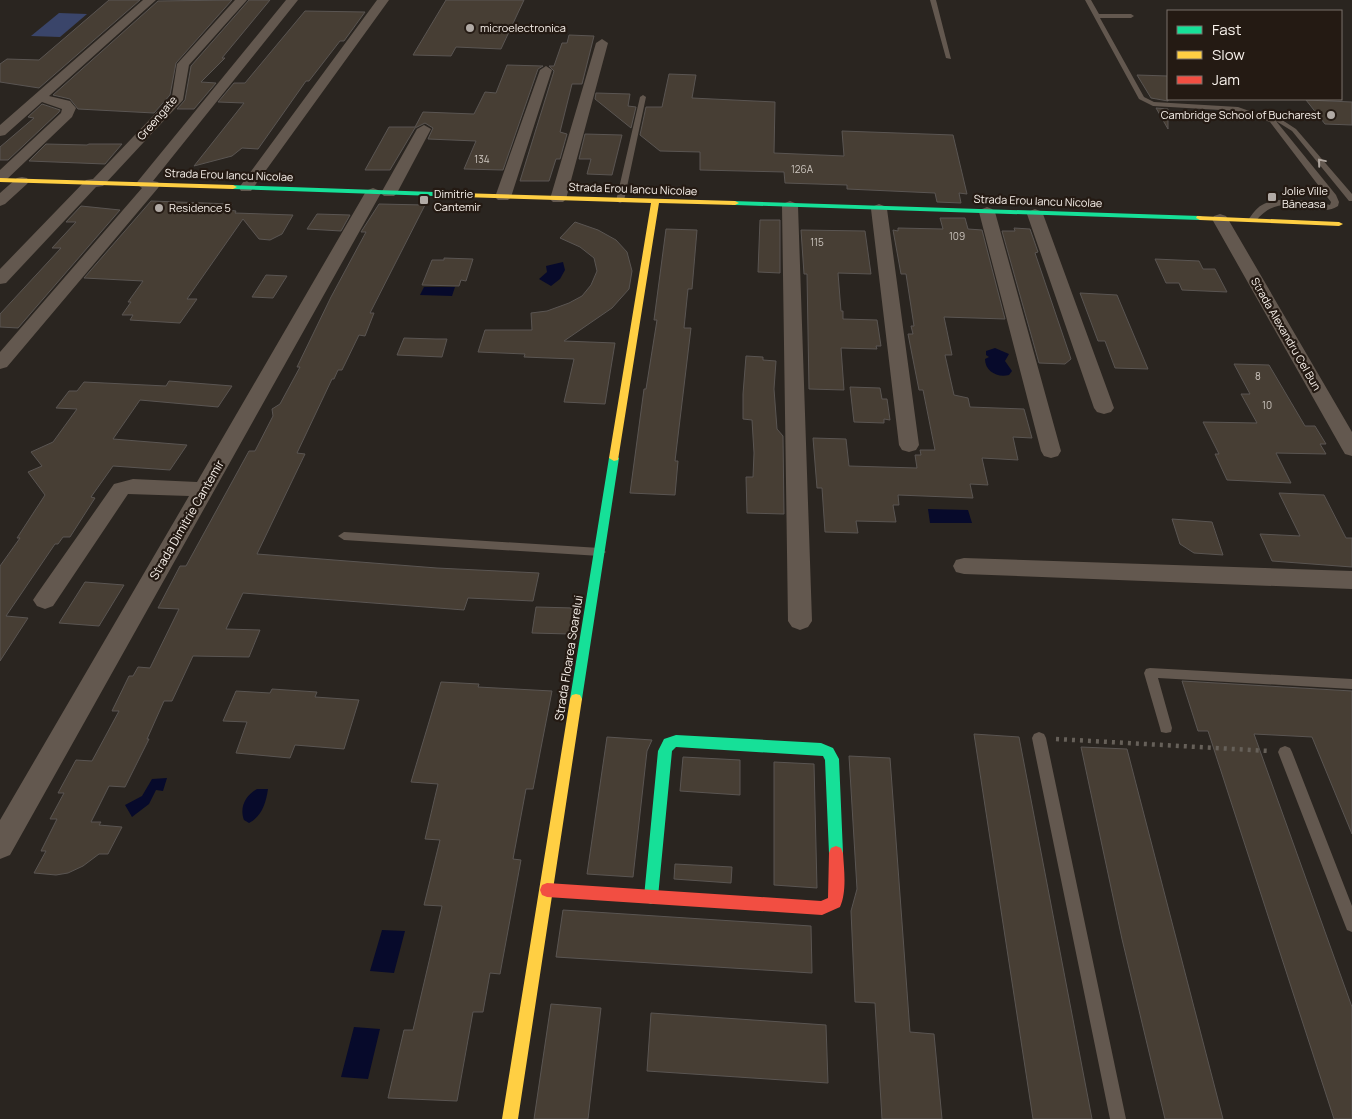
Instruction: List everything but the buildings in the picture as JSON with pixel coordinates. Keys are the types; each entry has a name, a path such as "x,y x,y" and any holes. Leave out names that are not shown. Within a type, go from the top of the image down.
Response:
{"street":[{"path":"0,132 41,98 150,0"},
{"name":"Greengate","path":"0,279 178,97 183,64 241,0"},
{"path":"0,363 148,184 292,0"},
{"path":"246,188 383,0"},
{"path":"558,199 602,43"},
{"path":"504,197 546,70"},
{"path":"0,179 67,114 69,108 65,104 41,98"},
{"name":"Strada Dimitrie Cantemir","path":"0,846 203,490 381,193 424,129"},
{"name":"Strada Erou Iancu Nicolae","path":"0,179 558,199 1266,220 1339,224 1352,227"},
{"path":"0,201 22,180"},
{"name":"Strada Floarea Soarelui","path":"510,1119 655,202"},
{"path":"790,206 800,621"},
{"name":"Strada Erou Iancu Nicolae","path":"1266,220 1352,208"},
{"path":"879,209 909,445"},
{"name":"Strada Erou Iancu Nicolae","path":"1329,210 1339,224"},
{"path":"987,212 1051,451"},
{"path":"1035,214 1104,408"},
{"name":"Strada Alexandru Cel Bun","path":"1220,219 1352,449"},
{"path":"45,600 121,489 133,486 203,490"},
{"path":"964,566 1352,580"},
{"path":"547,890 651,897 822,908 835,902 837,879 832,759 828,752 821,749 676,741 669,743 665,751 651,897"}],"lane":[{"path":"933,0 949,58"},
{"path":"1088,0 1141,98 1145,101 1160,104 1238,109 1272,122 1333,197 1335,202 1329,210 1307,204 1270,204 1263,207 1252,220"},
{"path":"1097,16 1131,16"},
{"path":"620,201 643,97"},
{"path":"1141,98 1167,100"},
{"path":"1170,100 1243,105 1273,115 1294,130 1352,199"},
{"path":"344,536 600,552"},
{"path":"1166,728 1150,672 1352,684"},
{"path":"1039,738 1118,1119"},
{"path":"1285,752 1352,925"}],"shaded area":[{"path":"59,13 87,14 60,37 31,36"},
{"path":"563,262 565,270 560,279 551,286 539,279 547,272 546,266"},
{"path":"424,287 455,287 452,296 420,295"},
{"path":"995,348 1009,354 1005,361 1012,371 1009,375 992,373 987,367 985,359 989,357 986,355 986,351"},
{"path":"928,509 968,510 972,523 930,523"},
{"path":"167,778 163,791 156,790 149,804 132,817 125,805 142,796 152,779"},
{"path":"257,789 268,789 266,799 263,809 249,823 244,820 243,806 247,798"},
{"path":"382,930 405,931 394,973 370,971"},
{"path":"354,1027 380,1029 368,1079 341,1077"}],"traffic: fast":[{"path":"233,187 463,195"},
{"path":"735,203 1200,218"},
{"path":"576,699 614,458"},
{"path":"651,897 665,751 669,743 676,741 821,749 828,752 832,759 836,853"}],"traffic: slow":[{"path":"0,180 233,187"},
{"path":"463,195 735,203"},
{"path":"614,458 655,202"},
{"path":"1200,218 1339,224"},
{"path":"510,1119 576,699"}],"traffic: jam":[{"path":"547,890 822,908 835,902 837,889 836,853"}],"place":[{"name":"microelectronica","path":"470,28"},
{"name":"Cambridge School of Bucharest","path":"1331,115"},
{"name":"Jolie Ville Băneasa","path":"1272,197"},
{"name":"Dimitrie Cantemir","path":"424,200"},
{"name":"Residence 5","path":"159,208"}]}
